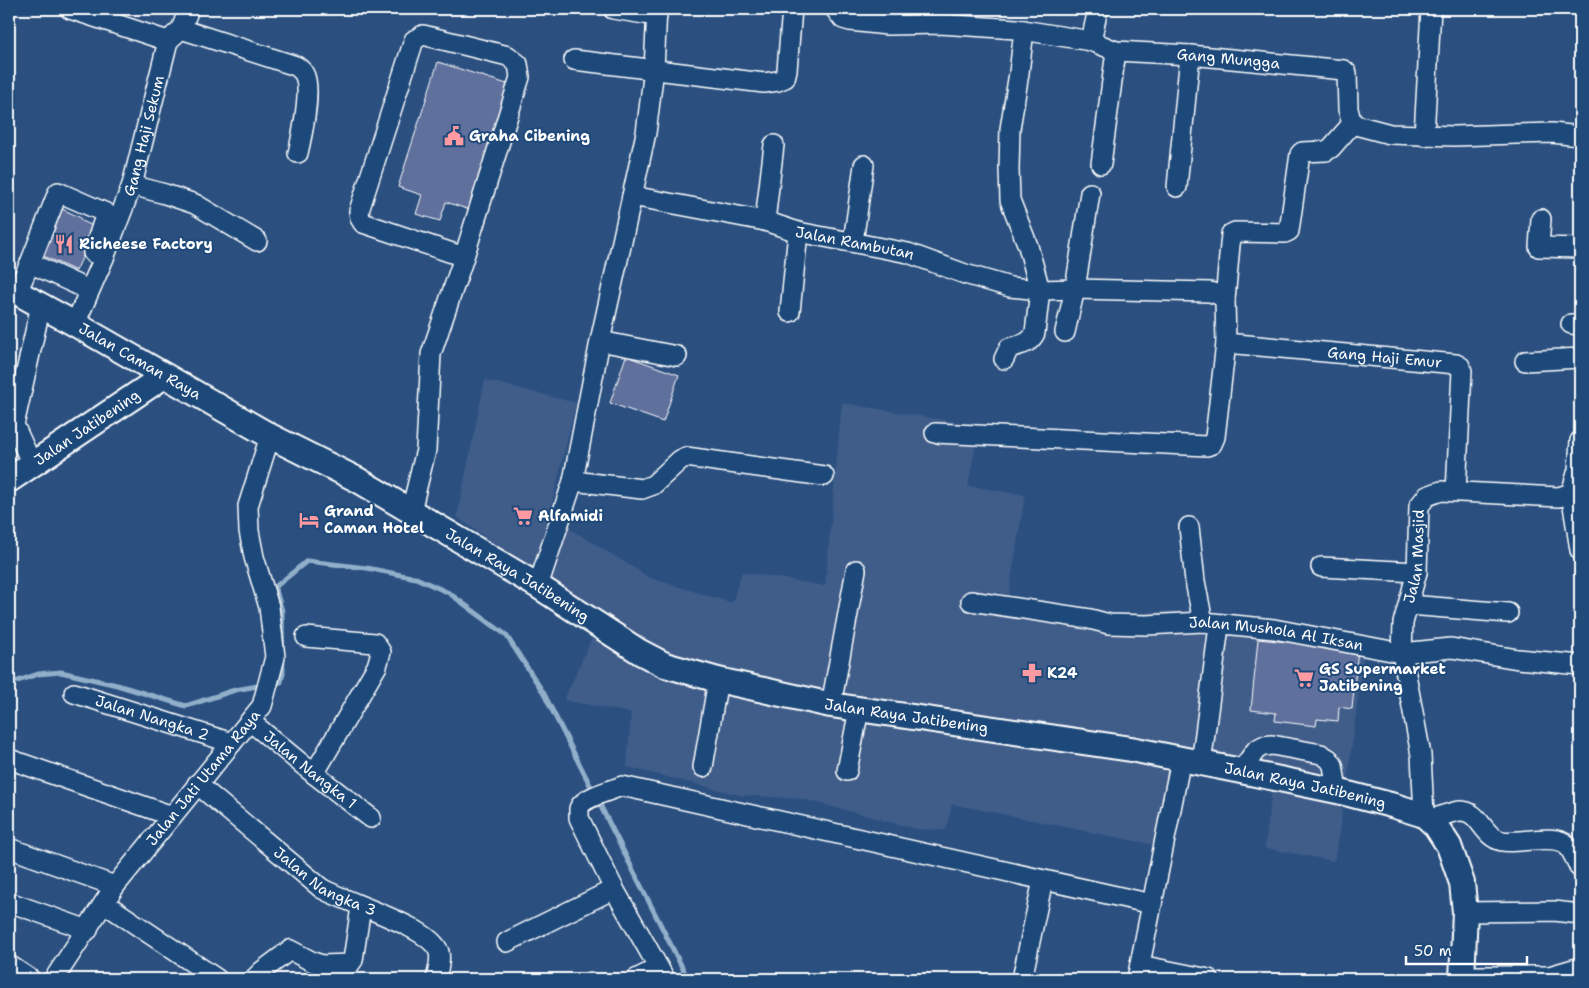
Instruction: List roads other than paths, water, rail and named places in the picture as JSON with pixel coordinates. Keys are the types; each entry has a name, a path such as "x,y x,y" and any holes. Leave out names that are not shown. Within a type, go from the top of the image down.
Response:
{"main road":[{"name":"Jalan Caman Raya","path":"13,290 71,321 270,436"},
{"name":"Jalan Jatibening","path":"9,480 164,376"},
{"name":"Jalan Raya Jatibening","path":"270,436 358,480 412,511 538,586 640,652 665,665 718,680 831,705 1131,750 1241,771 1338,791 1395,806 1427,818"},
{"path":"1427,818 1449,846 1462,883 1465,912 1463,978"}],"street":[{"path":"70,9 296,66 303,71 308,91 298,153"},
{"name":"Gang Haji Sekum","path":"71,321 104,258 132,185 174,35 189,9"},
{"path":"538,586 573,481 600,341 646,133 654,69 657,12 613,9"},
{"path":"574,60 756,83 778,82 785,78 787,70 792,9"},
{"name":"Gang Mungga","path":"835,9 843,19 850,21 887,25 940,24 1024,30 1091,41 1116,51 1190,55 1344,70 1347,73 1349,117 1352,124"},
{"path":"1091,41 1098,9"},
{"path":"1424,136 1431,9"},
{"path":"1004,359 1009,348 1026,344 1032,340 1035,333 1040,290 1028,246 1010,200 1010,129 1020,73 1024,30"},
{"path":"412,511 426,450 431,354 464,257 520,77 520,70 515,61 508,56 423,35 414,40 359,211 360,218 363,223 464,257"},
{"path":"1101,164 1116,51"},
{"path":"1177,187 1190,55"},
{"path":"935,433 1207,446 1212,444 1215,437 1226,343 1226,300 1231,234 1235,232 1285,233 1288,231 1300,154 1302,152 1331,148 1352,124 1390,134 1424,136 1552,133 1580,136"},
{"path":"765,221 774,144"},
{"path":"854,242 864,165"},
{"path":"132,185 195,204 257,240"},
{"path":"13,290 30,263 58,192 106,213 71,321"},
{"path":"1065,332 1075,289 1090,192"},
{"name":"Jalan Rambutan","path":"632,196 765,221 798,232 908,253 965,274 1010,287 1040,290 1210,292 1226,300"},
{"path":"1541,219 1539,247 1580,248"},
{"path":"790,312 798,232"},
{"path":"30,263 82,288"},
{"path":"32,464 14,425 42,305"},
{"path":"600,341 677,356"},
{"name":"Gang Haji Emur","path":"1226,343 1456,364 1460,366 1462,371 1456,491"},
{"path":"1526,361 1580,358"},
{"name":"Jalan Jati Utama Raya","path":"54,979 88,930 115,886 197,784 251,722 262,706 275,657 269,607 254,557 249,531 248,506 270,436"},
{"path":"1580,442 1578,470 1571,493 1580,550"},
{"path":"573,481 642,489 653,484 686,457 824,476"},
{"name":"Jalan Masjid","path":"1427,818 1421,755 1402,653 1403,624 1417,572 1420,506 1427,496 1441,491 1559,497 1571,493"},
{"path":"1189,527 1195,582 1203,622"},
{"path":"1320,567 1417,572"},
{"path":"831,705 856,570"},
{"name":"Jalan Mushola Al Iksan","path":"971,602 1109,624 1146,625 1203,622 1274,630 1402,653 1451,648 1518,659 1580,665"},
{"path":"1409,604 1508,614"},
{"path":"1209,979 1138,972 1152,904 1191,761 1218,634"},
{"path":"306,637 375,643 381,652 373,674 314,774"},
{"path":"704,767 718,680"},
{"name":"Jalan Nangka 2","path":"74,693 232,743"},
{"path":"847,771 859,709"},
{"name":"Jalan Nangka 1","path":"251,722 371,818"},
{"path":"1241,771 1256,750 1263,746 1272,745 1321,754 1329,759 1333,765 1338,791"},
{"path":"9,759 172,816"},
{"name":"Jalan Nangka 3","path":"197,784 321,888 361,907 378,912 432,941 439,952 436,979"},
{"path":"636,979 661,974 614,889 579,818 579,810 582,803 604,792 622,786 1152,904"},
{"path":"1427,818 1457,811 1466,811 1472,813 1484,830 1500,841 1558,840 1568,846 1580,868"},
{"path":"9,848 115,886"},
{"path":"1022,979 1043,880"},
{"path":"507,942 614,889"},
{"path":"9,902 88,930"},
{"path":"104,903 217,979"},
{"path":"254,979 290,950 322,965 350,964 353,960 361,907"},
{"path":"1465,912 1554,911 1580,914"},
{"path":"9,965 30,979"},
{"path":"1463,978 1549,976 1580,967"}],"waterway":[{"path":"272,684 281,682 283,673 282,611 275,587 307,561 367,568 416,578 449,593 506,635 543,692 688,979"},
{"path":"9,684 38,674 61,672 117,685 186,706 235,690 263,685"}],"place":[{"name":"Graha Cibening","path":"454,136"},
{"name":"Richeese Factory","path":"64,244"},
{"name":"Alfamidi","path":"523,516"},
{"name":"Grand Caman Hotel","path":"309,520"},
{"name":"K24","path":"1032,673"},
{"name":"GS Supermarket Jatibening","path":"1304,678"}]}
